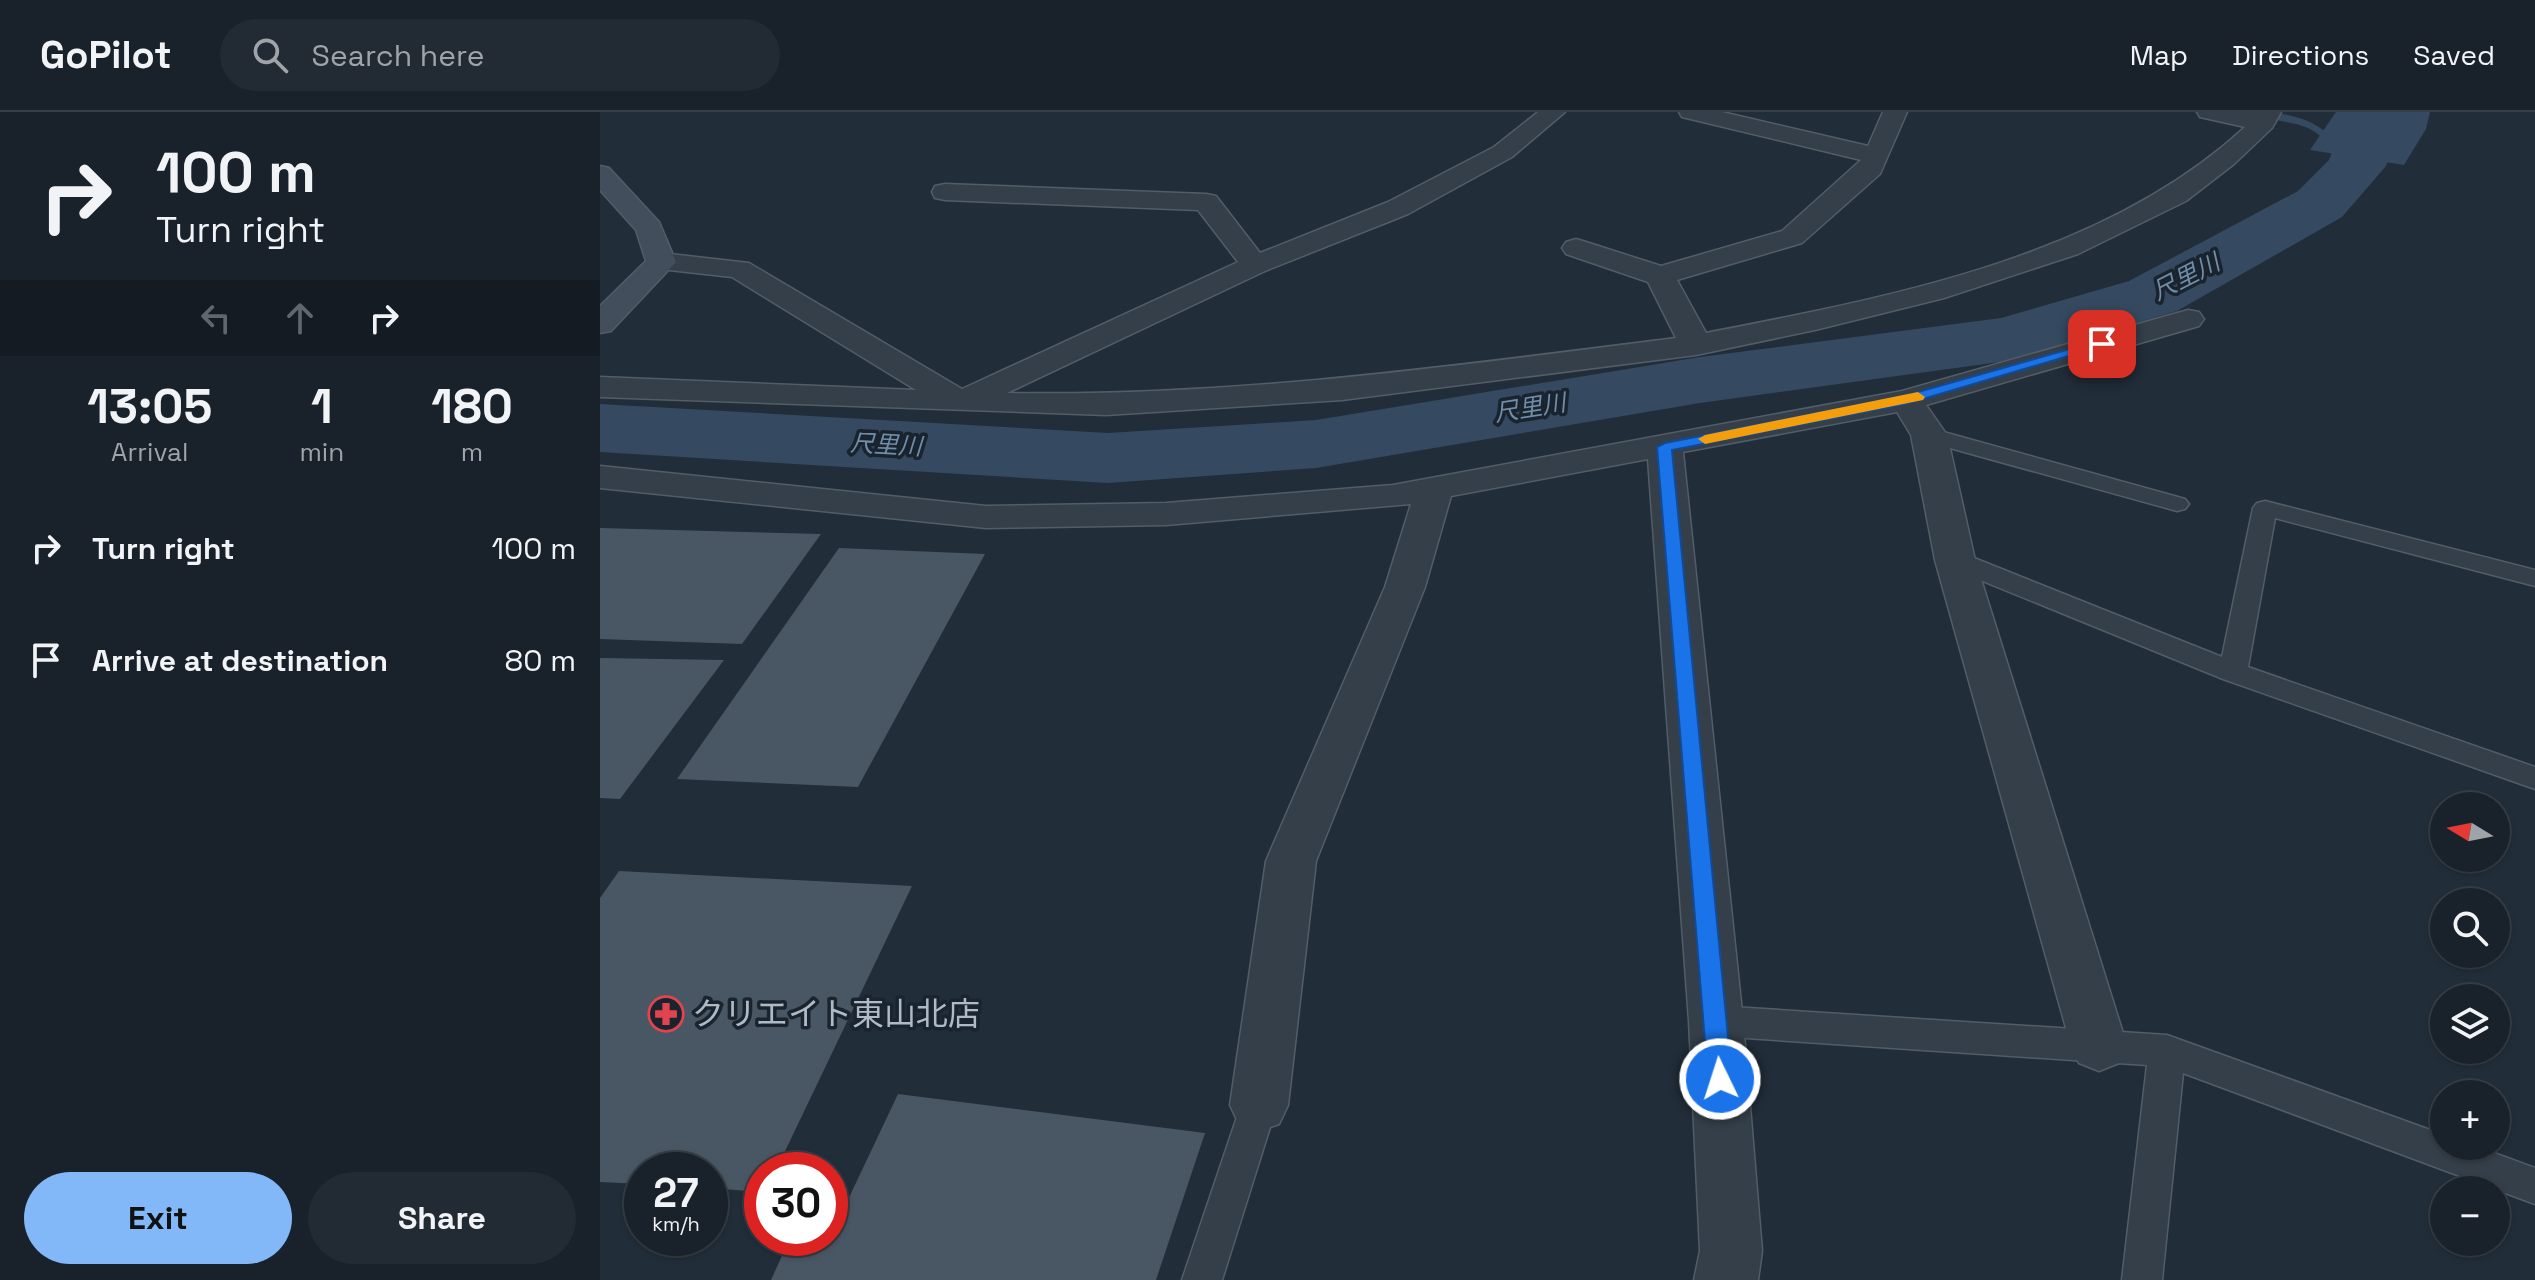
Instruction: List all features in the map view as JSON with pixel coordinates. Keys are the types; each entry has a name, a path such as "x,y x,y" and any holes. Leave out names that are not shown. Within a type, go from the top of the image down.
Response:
{"main road":[{"path":"600,174 649,228 661,262 600,324"}],"street":[{"path":"960,402 1255,265 1398,208 1503,152 1553,112"},
{"path":"1691,112 1876,156"},
{"path":"1576,248 1660,276 1792,237 1871,168 1895,112"},
{"path":"2209,112 2266,119"},
{"path":"600,387 1106,405 1342,390 1554,366 1696,345 1815,321 1933,292 2068,248 2176,195 2225,159 2266,119"},
{"path":"945,192 1206,202 1255,265"},
{"path":"661,262 739,269 960,402"},
{"path":"1660,276 1696,345"},
{"path":"600,477 986,517 1166,514 1434,490 1665,447 1918,417 2188,319"},
{"path":"1918,417 1955,560 2099,1046"},
{"path":"1665,447 1716,1021 1731,1251 1726,1280"},
{"path":"1259,1105 1291,861 1405,587 1434,490"}],"lane":[{"path":"1918,417 2177,504"},
{"path":"2233,672 2265,508 2535,578"},
{"path":"1955,560 2233,672 2535,778"},
{"path":"1716,1021 2167,1051 2535,1186"},
{"path":"2142,1280 2167,1051"},
{"path":"1202,1280 1259,1105"}],"water":[{"path":"2336,112 2430,112 2426,129 2404,165 2310,150"}],"building":[{"path":"600,528 821,534 742,644 600,639"},
{"path":"839,548 985,554 858,787 677,779"},
{"path":"600,658 724,660 620,799 600,798"},
{"path":"619,871 912,886 785,1152 744,1152 744,1191 728,1189 728,1152 624,1152 624,1183 600,1182 600,898"},
{"path":"898,1094 1205,1133 1156,1280 771,1280 782,1256 848,1256 848,1200"}],"waterway":[{"path":"2257,112 2311,125 2328,137 2335,147"},
{"name":"尺里川","path":"600,428 1108,458 1316,444 1700,380 2007,339 2153,296 2320,204 2356,166 2375,112"}],"slow traffic":[{"path":"1705,439 1918,397"}],"place":[{"name":"クリエイト東山北店","path":"666,1014"}],"route":[{"path":"1720,1079 1665,447 1906,400 2102,344"}]}
